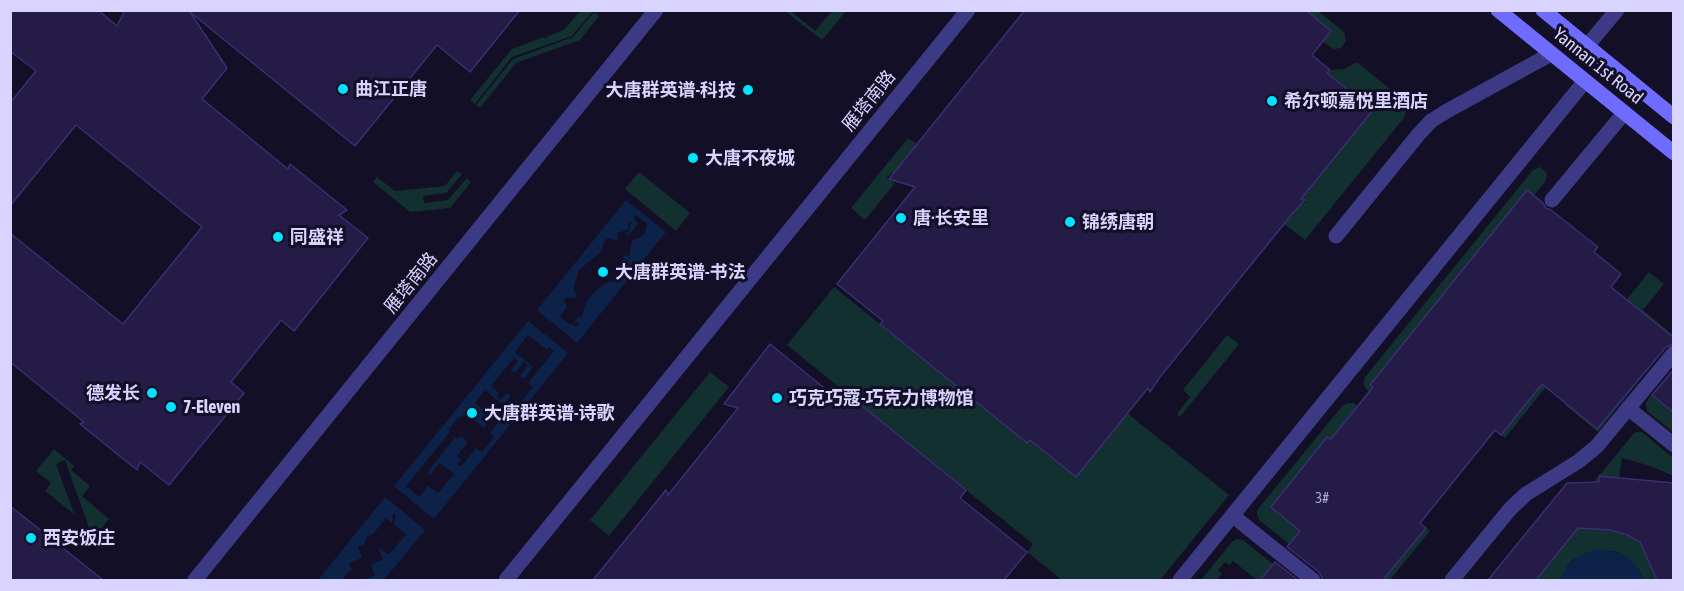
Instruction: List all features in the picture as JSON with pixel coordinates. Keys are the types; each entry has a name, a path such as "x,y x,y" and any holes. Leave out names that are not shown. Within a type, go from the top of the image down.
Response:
{"main road":[{"name":"Yannan 1st Road","path":"1498,10 1674,153"},
{"name":"Yannan 1st Road","path":"1543,10 1674,117"}],"street":[{"name":"雁塔南路","path":"195,580 657,10"},
{"name":"雁塔南路","path":"506,580 968,10"},
{"path":"1587,46 1617,10"},
{"path":"1336,236 1431,121 1551,54"},
{"path":"1180,580 1585,81"},
{"path":"1552,200 1624,113"},
{"path":"1452,580 1515,504 1533,489 1586,456 1602,441 1674,353"},
{"path":"1629,408 1674,445"},
{"path":"1233,516 1313,580"}],"green space":[{"path":"580,11 593,11 572,36 512,57 475,104 470,100 512,49 544,37 546,39 564,30"},
{"path":"785,11 793,11 815,31 832,11 846,11 822,40"},
{"path":"1306,11 1318,11 1344,32 1346,41 1341,48 1334,49 1323,42 1331,31"},
{"path":"594,12 599,16 580,40 516,63 480,108 476,105 513,59 573,37"},
{"path":"1357,62 1401,98 1406,106 1406,113 1305,240 1284,224 1307,201 1301,199 1373,110 1327,73 1330,70 1344,69"},
{"path":"908,138 917,144 896,170 886,178 895,183 865,220 851,208"},
{"path":"1540,167 1547,173 1543,185 1534,195 1527,190 1370,385 1376,390 1372,394 1364,385 1365,377 1533,170"},
{"path":"457,171 462,174 446,193 423,196 424,203 448,200 467,178 471,182 450,208 410,212 373,182 377,177 395,191 445,186"},
{"path":"639,172 690,213 676,231 625,189"},
{"path":"1649,272 1664,284 1643,310 1673,335 1673,338 1598,432 1565,405 1586,379 1572,367"},
{"path":"834,287 1027,443 1030,440 1075,477 1127,413 1229,495 1160,580 1062,580 1027,552 1033,544 787,345"},
{"path":"1227,335 1239,344 1180,417 1177,414 1190,397 1183,390"},
{"path":"1566,362 1505,438 1501,435 1532,397 1512,380"},
{"path":"710,372 729,387 609,536 590,520"},
{"path":"1651,395 1673,413 1673,432 1647,411 1646,403"},
{"path":"1354,403 1361,409 1351,414 1331,439 1327,437 1271,507 1300,531 1294,539 1345,580 1334,580 1259,520 1257,514 1258,509 1343,405"},
{"path":"1642,432 1673,458 1673,476 1622,458 1619,478 1600,476 1599,482 1594,482 1634,433"},
{"path":"54,449 74,466 71,470 90,486 82,496 109,519 101,529 109,536 97,550 65,460 56,464 74,514 45,491 51,483 36,471"},
{"path":"1582,523 1624,535 1641,545 1658,564 1651,568 1656,580 1643,580 1635,565 1622,554 1614,551 1574,559 1560,580 1536,580"},
{"path":"1426,528 1430,531 1390,580 1383,580"},
{"path":"1237,539 1243,540 1293,580 1282,580 1269,569 1263,576 1267,580 1257,580 1233,561 1229,565 1225,562 1218,570 1222,574 1217,580 1201,580"}],"water":[{"path":"626,200 666,232 577,343 537,310","holes":["636,215 647,224 644,235 632,241 629,256 624,255 619,282 609,281 591,296 582,317 577,318 574,322 579,325 576,327 570,325 560,316 567,307 564,302 566,297 577,297 573,288 580,269 599,254 606,239 619,241 617,233 627,230 628,223 631,222 629,232 625,233 628,236 638,224 634,218"]},
{"path":"528,321 568,353 434,519 394,486","holes":["528,335 547,350 549,347 554,351 528,383 533,387 520,403 516,400 490,433 494,437 482,452 476,448 461,467 457,464 461,459 457,456 468,442 461,436 458,439 455,437 427,473 430,475 440,463 454,474 438,493 428,486 419,497 406,486 450,432 448,430 471,407 479,413 474,420 484,428 492,418 475,403 485,390 503,405 511,396 507,393 500,400 497,396 499,393 491,386 514,358 518,361 511,370 515,373 524,362 528,365 520,376 524,379 533,367 515,352"]},
{"path":"385,497 425,530 384,580 362,580 375,575 371,565 383,559 377,546 389,555 406,534 394,525 396,515 393,513 392,523 386,518 373,534 367,537 364,545 358,547 362,558 349,563 352,570 345,575 343,580 318,580"},
{"path":"1597,549 1613,551 1626,556 1636,565 1643,580 1560,580 1566,568 1574,560"}],"building":[{"path":"10,10 98,10 117,26 125,10 520,10 470,72 437,45 355,146 190,12 227,68 202,99 288,169 290,164 347,210 339,215 368,238 294,331 281,320 231,382 244,393 169,485 140,462 137,470 80,424 84,422 10,362 10,233 123,324 202,227 76,125 10,206 10,103 36,71 10,51"},
{"path":"1025,10 1306,10 1331,31 1312,55 1330,70 1327,73 1373,110 1301,199 1305,200 1150,392 1148,388 1076,477 1030,440 1027,443 880,324 883,321 837,284 915,187 889,179"},
{"path":"1527,190 1546,208 1598,247 1594,252 1621,274 1611,287 1674,338 1674,344 1666,347 1597,429 1542,384 1501,435 1495,430 1420,523 1426,528 1383,580 1323,580 1319,572 1287,547 1300,531 1271,507 1327,437 1331,439 1373,387 1370,385"},
{"path":"770,344 834,396 840,388 966,490 960,498 1027,552 1004,580 593,580 666,490 668,495 738,408 724,404"},
{"path":"1674,369 1674,413 1652,395"},
{"path":"1599,476 1674,483 1674,580 1657,580 1640,542 1610,530 1578,528 1536,580 1488,580 1567,483 1599,482"},
{"name":"西安饭庄","path":"10,506 43,532 103,580 10,580"},
{"path":"1275,562 1298,580 1260,580"}],"place":[{"name":"曲江正唐","path":"343,89"},
{"name":"大唐群英谱-科技","path":"748,90"},
{"name":"希尔顿嘉悦里酒店","path":"1272,101"},
{"name":"大唐不夜城","path":"693,158"},
{"name":"唐·长安里","path":"901,218"},
{"name":"锦绣唐朝","path":"1070,222"},
{"name":"同盛祥","path":"278,237"},
{"name":"大唐群英谱-书法","path":"603,272"},
{"name":"德发长","path":"152,393"},
{"name":"巧克巧蔻-巧克力博物馆","path":"777,398"},
{"name":"7-Eleven","path":"171,407"},
{"name":"大唐群英谱-诗歌","path":"472,413"},
{"name":"西安饭庄","path":"31,538"}]}
